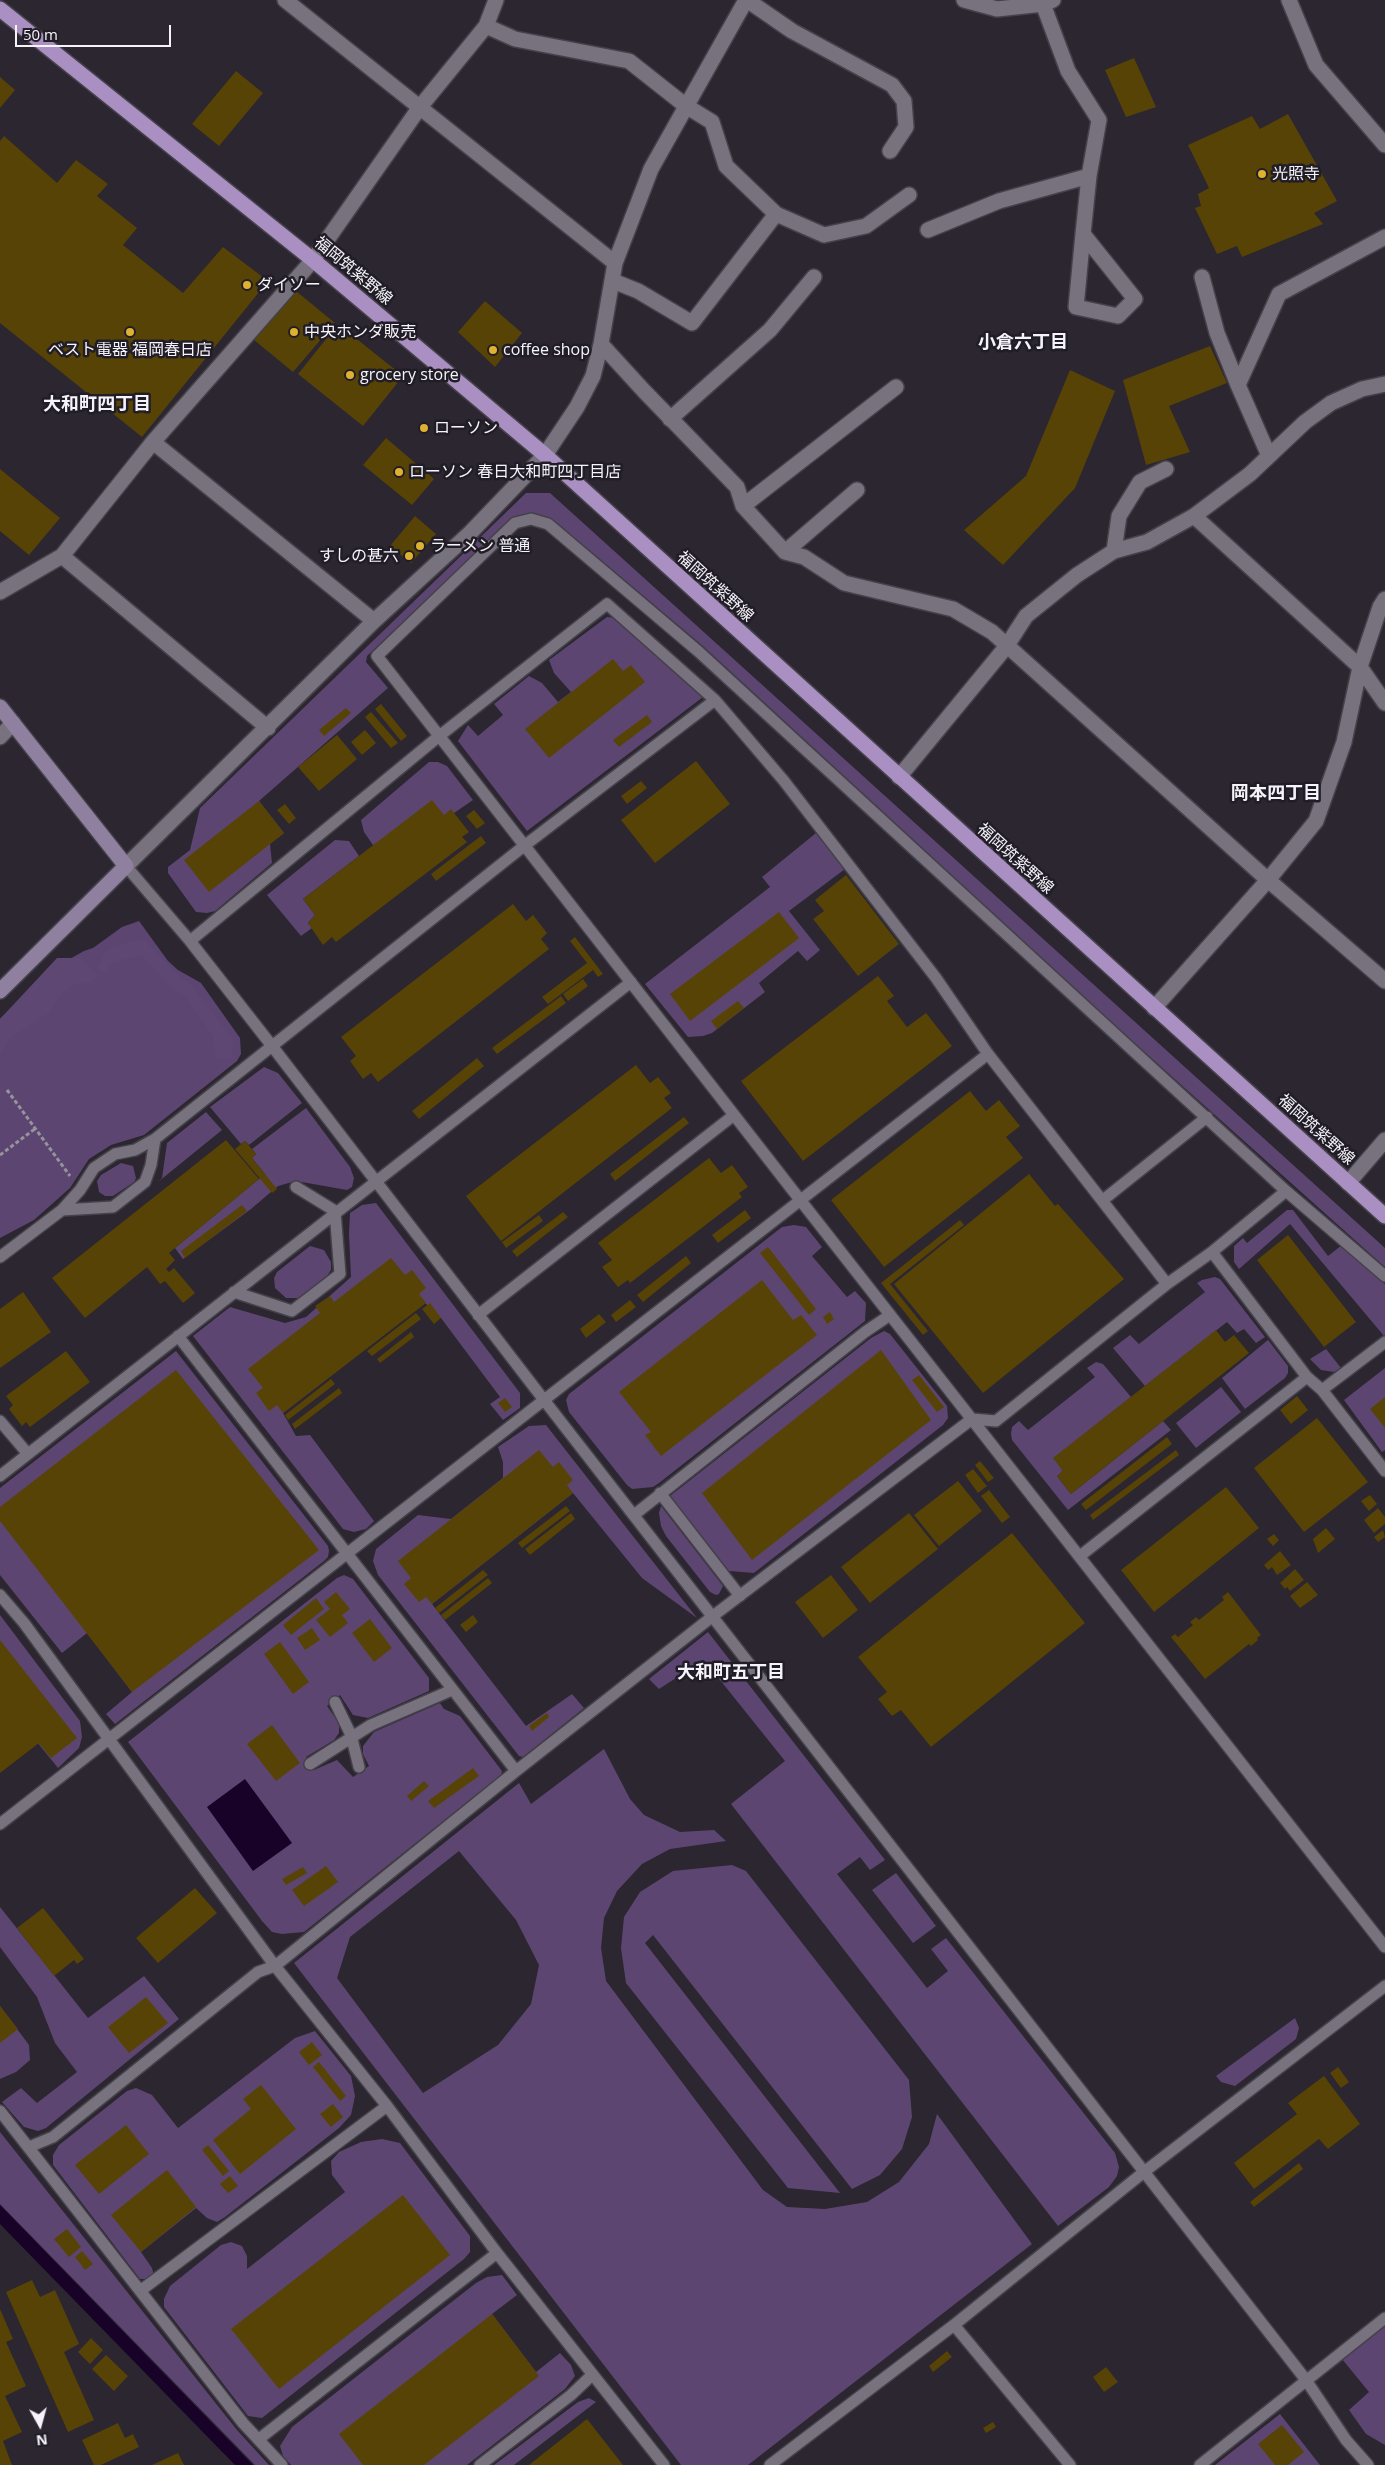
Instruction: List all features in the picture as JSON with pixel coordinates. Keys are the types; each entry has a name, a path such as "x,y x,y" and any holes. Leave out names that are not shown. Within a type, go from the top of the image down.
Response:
{"main road":[{"name":"福岡筑紫野線","path":"0,9 313,260 545,455 1385,1216"}],"street":[{"path":"285,0 615,263"},
{"path":"0,592 62,556 153,442 313,260 420,107 486,26 496,0"},
{"path":"0,991 374,622 470,533 545,455 577,407 593,376 601,344 615,263 651,169 746,0 792,31 892,85 904,101 906,127 890,152"},
{"path":"964,0 997,9 1048,2 1068,71 1100,120 1089,176 1083,234 1076,307 1118,316 1135,299 1083,234"},
{"path":"1289,0 1316,65 1385,145"},
{"path":"486,26 515,39 629,61 686,106 712,122 726,166 776,214 824,235 866,226 909,194"},
{"path":"928,230 999,201 1089,176"},
{"path":"613,281 638,291 692,324 776,214"},
{"path":"1238,385 1279,294 1385,237"},
{"path":"670,419 770,330 814,277"},
{"path":"1202,277 1217,333 1269,456"},
{"path":"601,344 670,419 737,487 743,506 785,552 804,557 844,583 953,609 992,632 1006,647 1268,880 1385,981"},
{"path":"899,777 1006,647 1026,616 1077,575 1114,551 1147,542 1194,516 1250,474 1305,422 1331,404 1362,389 1385,384"},
{"path":"743,506 896,387"},
{"path":"153,442 374,622"},
{"path":"1114,551 1119,516 1140,482 1166,469"},
{"path":"785,552 857,490"},
{"path":"1194,516 1360,667 1385,703"},
{"path":"62,556 268,728"},
{"path":"1154,1008 1268,880 1316,821 1344,742 1360,667 1380,607 1385,599"},
{"path":"0,707 126,866"},
{"path":"0,737 13,723"},
{"path":"1348,1183 1385,1140"}],"lane":[{"path":"1385,1276 1286,1191 1208,1117 699,652 548,524 530,519 515,523 377,656 800,1202 1080,1556 1385,1947"},
{"path":"190,941 438,737 607,604 715,700 784,781 924,962 988,1054 1167,1284"},
{"path":"0,1256 62,1210 80,1190 94,1168 115,1154 134,1150 155,1139 524,846 715,700"},
{"path":"126,866 190,941 272,1046 478,1315 1306,2380 1346,2440 1368,2465"},
{"path":"0,1476 631,982"},
{"path":"0,1824 988,1054"},
{"path":"478,1315 734,1115"},
{"path":"1103,1200 1208,1117"},
{"path":"62,1210 113,1207 145,1182 151,1165 155,1139"},
{"path":"296,1187 335,1212"},
{"path":"29,2147 53,2137 258,1972 276,1966 516,1771 713,1616 972,1419 996,1421 1167,1284 1212,1252 1286,1191"},
{"path":"234,1292 292,1311 340,1274 335,1212"},
{"path":"1212,1252 1307,1377 1322,1390 1384,1467"},
{"path":"634,1515 865,1332 890,1315"},
{"path":"178,1336 516,1771"},
{"path":"1322,1390 1385,1342"},
{"path":"1080,1556 1307,1377"},
{"path":"0,1421 28,1454"},
{"path":"660,1493 740,1596"},
{"path":"0,1595 24,1624 276,1966 387,2106 497,2253 664,2465"},
{"path":"310,1764 351,1736 371,1725 452,1690"},
{"path":"335,1702 351,1736 358,1767"},
{"path":"770,2465 954,2324 1144,2172 1385,1986"},
{"path":"140,2291 387,2106"},
{"path":"0,2111 243,2423 282,2465"},
{"path":"259,2439 497,2253"},
{"path":"1200,2465 1385,2318"},
{"path":"954,2324 1070,2465"},
{"path":"480,2465 571,2395 592,2374"}],"path":[{"path":"7,1090 80,1190"},
{"path":"0,1155 36,1128"}],"shaded area":[{"path":"526,493 550,493 1385,1248 1385,1267 1121,1031 704,647 557,523 544,517 525,514 518,516 508,523 367,656 366,662 388,688 259,801 284,833 270,844 272,863 215,911 207,913 196,912 168,873 168,867 190,850 200,808"},
{"path":"607,617 618,618 703,697 527,831 458,741 468,725 478,736 503,715 494,704 529,676 542,683 558,702 571,692 554,673 549,660"},
{"path":"429,762 438,762 447,766 473,800 454,813 444,815 373,845 364,832 361,820"},
{"path":"816,833 845,869 789,911 820,950 807,961 798,951 759,983 765,992 712,1033 688,1037 645,984 770,887 762,877"},
{"path":"335,840 349,841 359,856 303,899 315,915 308,923 312,928 301,936 267,895"},
{"path":"139,921 168,961 178,970 201,983 240,1038 241,1054 237,1061 144,1135 111,1145 89,1159 70,1188 34,1220 0,1238 0,1019 48,971 93,948 122,927"},
{"path":"145,940 174,972 191,985 234,1041 230,1059 215,1058 213,1036 186,997 168,984 142,955 124,959 110,965 106,975 97,968 106,951 130,941"},
{"path":"57,958 80,958 99,976 90,983 75,984 60,995 49,1013 10,1038 0,1055 0,1019"},
{"path":"264,1067 278,1073 302,1103 249,1145 245,1141 241,1144 210,1107"},
{"path":"306,1108 350,1167 354,1178 352,1187 347,1190 296,1181 278,1186 251,1209 183,1259 175,1248 265,1174 252,1158 256,1154 252,1149"},
{"path":"206,1112 222,1130 158,1182 162,1178 167,1143"},
{"path":"121,1163 133,1166 136,1178 134,1182 113,1196 105,1196 99,1192 97,1181 101,1175"},
{"path":"376,1203 520,1393 520,1408 503,1420 490,1404 500,1397 441,1318 425,1303 283,1413 296,1436 310,1435 374,1521 366,1529 354,1532 343,1529 193,1336 230,1307 285,1323 306,1317 351,1277 350,1213 362,1205"},
{"path":"1287,1210 1293,1210 1328,1256 1342,1245 1385,1284 1384,1336 1290,1224 1239,1269 1234,1262 1234,1246 1243,1238 1247,1243"},
{"path":"794,1225 806,1227 822,1247 812,1256 847,1297 855,1291 866,1303 865,1321 659,1483 653,1487 632,1489 569,1412 566,1400 569,1394 782,1227"},
{"path":"310,1246 324,1250 331,1262 331,1270 327,1276 299,1298 286,1298 275,1288 274,1278 277,1272"},
{"path":"1215,1277 1220,1279 1265,1337 1256,1343 1244,1329 1237,1333 1227,1322 1145,1386 1113,1348 1130,1335 1139,1344 1205,1292 1197,1283"},
{"path":"884,1331 890,1334 947,1406 948,1418 943,1425 754,1573 729,1571 670,1496 871,1338"},
{"path":"1268,1340 1288,1366 1288,1373 1285,1378 1245,1409 1222,1378"},
{"path":"1326,1349 1341,1368 1334,1372 1321,1370 1310,1359"},
{"path":"176,1351 328,1546 329,1551 328,1557 324,1561 115,1724 106,1714 132,1692 87,1633 62,1653 0,1575 0,1488"},
{"path":"1096,1362 1103,1364 1131,1397 1054,1458 1063,1471 1057,1476 1071,1494 1163,1421 1171,1430 1068,1510 1012,1440 1012,1427 1019,1421 1028,1430 1095,1377 1087,1368"},
{"path":"1385,1368 1385,1450 1382,1452 1344,1400"},
{"path":"1221,1387 1241,1412 1196,1448 1176,1423"},
{"path":"546,1425 697,1618 642,1578 573,1493 432,1604 526,1726 572,1694 584,1708 523,1757 519,1756 378,1575 373,1561 376,1549 418,1515 451,1519 503,1478 503,1462 498,1447 529,1426"},
{"path":"661,1506 723,1586 719,1594 716,1595 710,1592 666,1536 661,1526 659,1513"},
{"path":"344,1575 353,1579 429,1678 429,1691 368,1718 353,1715 340,1695 327,1706 339,1723 339,1733 334,1740 306,1757 314,1770 337,1760 353,1777 369,1766 363,1754 363,1746 374,1732 440,1703 444,1709 460,1716 502,1771 501,1775 304,1932 282,1934 272,1932 262,1921 128,1742 337,1578"},
{"path":"0,1615 80,1721 82,1737 79,1748 58,1768 0,1696"},
{"path":"708,1632 885,1860 870,1870 860,1857 837,1874 927,1988 948,1971 931,1949 946,1938 1115,2153 1119,2167 1117,2176 1109,2187 1058,2226 731,1804 785,1761 704,1660 659,1689 649,1679"},
{"path":"604,1749 630,1799 644,1815 680,1832 714,1830 726,1841 670,1849 642,1864 617,1891 604,1918 601,1948 606,1981 763,2190 787,2207 825,2209 867,2202 899,2182 929,2144 937,2114 1032,2244 748,2465 681,2465 294,1963 519,1783 531,1804","holes":["459,1851 516,1920 539,1965 531,2004 498,2045 423,2093 337,1978 350,1937"]},
{"path":"245,1779 292,1843 253,1871 207,1807"},
{"path":"732,1865 746,1871 909,2080 912,2117 902,2149 880,2175 852,2189 653,1935 645,1943 840,2193 788,2188 626,1983 621,1948 624,1917 640,1892 673,1871"},
{"path":"896,1873 936,1926 913,1943 872,1890"},
{"path":"0,1907 88,2018 144,1976 179,2019 46,2128 38,2131 24,2127 2,2102 21,2088 37,2103 77,2072 55,2043 37,1997 0,1947"},
{"path":"0,2006 29,2045 30,2060 16,2072 0,2079"},
{"path":"1295,2018 1299,2028 1296,2039 1235,2086 1221,2082 1216,2076"},
{"path":"315,2031 351,2076 355,2096 351,2115 339,2128 217,2222 207,2218 196,2208 141,2252 152,2268 154,2275 148,2279 140,2279 53,2165 53,2155 59,2145 127,2091 136,2088 152,2095 178,2128 295,2038"},
{"path":"0,2132 237,2430 269,2465 255,2465 0,2204"},
{"path":"382,2139 400,2143 470,2236 470,2252 464,2259 262,2418 248,2416 164,2307 164,2299 170,2286 221,2245 231,2242 242,2246 247,2256 247,2269 345,2192 332,2175 331,2161 339,2152 361,2142"},
{"path":"0,2205 253,2465 235,2465 0,2224"},
{"path":"502,2275 517,2295 492,2314 536,2372 560,2353 571,2365 575,2376 565,2389 467,2465 291,2465 283,2456 280,2446 292,2427 476,2283 487,2277"},
{"path":"1385,2326 1385,2445 1366,2434 1349,2410 1369,2392 1342,2359"},
{"path":"589,2398 596,2402 514,2465 494,2465 578,2402"},
{"path":"1280,2414 1320,2465 1215,2465"}],"building":[{"path":"1134,58 1156,107 1126,117 1105,70"},
{"path":"236,71 263,93 219,146 192,124"},
{"path":"0,77 15,90 0,108"},
{"name":"光照寺","path":"1288,114 1337,201 1314,213 1323,224 1242,257 1237,246 1217,254 1195,208 1201,206 1198,194 1209,188 1188,145 1252,116 1260,129"},
{"path":"4,136 57,183 76,160 108,184 97,196 137,228 123,245 183,293 223,247 268,281 142,437 0,323 0,141"},
{"name":"中央ホンダ販売","path":"296,291 335,323 293,372 254,340"},
{"name":"coffee shop","path":"485,301 522,333 495,367 458,332"},
{"name":"grocery store","path":"338,324 403,376 363,426 298,374"},
{"path":"1210,346 1227,383 1169,406 1190,452 1146,465 1123,380"},
{"path":"1070,370 1115,391 1075,488 1003,565 964,530 1026,476"},
{"name":"ローソン 春日大和町四丁目店","path":"386,438 434,479 412,505 363,465"},
{"path":"0,469 60,518 29,555 0,531"},
{"path":"415,516 436,534 411,563 390,546"},
{"path":"613,659 623,671 631,665 645,682 549,758 525,729"},
{"path":"381,704 407,736 401,741 375,709"},
{"path":"346,708 351,713 324,736 319,730"},
{"path":"371,712 398,743 391,748 365,717"},
{"path":"647,715 652,722 619,747 613,740"},
{"path":"365,730 376,743 362,755 351,742"},
{"path":"337,735 357,759 319,791 298,767"},
{"path":"696,761 730,804 655,863 621,820"},
{"path":"641,781 647,788 627,804 621,796"},
{"path":"432,800 444,815 451,809 469,832 462,837 467,842 336,942 332,937 323,945 308,923 315,915 303,899"},
{"path":"259,801 284,833 209,892 184,860"},
{"path":"285,804 296,818 289,824 277,810"},
{"path":"474,810 485,823 477,829 466,816"},
{"path":"481,836 486,843 436,881 431,874"},
{"path":"846,875 899,944 858,976 813,919 824,911 815,900"},
{"path":"513,904 526,921 533,915 547,933 541,939 549,949 378,1082 371,1073 363,1079 350,1061 356,1056 341,1037"},
{"path":"779,912 799,938 690,1021 670,994"},
{"path":"575,937 603,974 598,977 593,970 548,1004 542,997 587,963 570,941"},
{"path":"878,976 894,996 887,1001 907,1027 926,1013 952,1046 803,1161 741,1081"},
{"path":"583,979 588,986 568,1001 563,994"},
{"path":"561,996 566,1003 497,1054 492,1048"},
{"path":"738,1001 744,1008 717,1029 711,1021"},
{"path":"477,1058 484,1066 419,1119 412,1111"},
{"path":"636,1065 650,1083 658,1077 671,1093 664,1098 672,1108 501,1241 466,1196"},
{"path":"970,1091 986,1111 999,1100 1020,1126 1006,1137 1023,1158 884,1267 831,1200"},
{"path":"684,1117 689,1123 615,1181 610,1174"},
{"path":"226,1140 259,1179 169,1253 175,1260 166,1269 169,1272 174,1268 195,1293 183,1303 165,1281 160,1284 147,1267 85,1318 52,1278"},
{"path":"245,1141 256,1154 252,1158 277,1189 272,1193 235,1149"},
{"path":"709,1158 721,1173 732,1165 748,1187 739,1193 742,1197 630,1283 628,1280 618,1287 602,1267 612,1260 598,1243"},
{"path":"1029,1174 1055,1206 1058,1204 1124,1279 983,1393 894,1284"},
{"path":"242,1205 247,1211 185,1258 181,1251"},
{"path":"745,1210 751,1218 718,1243 712,1235"},
{"path":"563,1212 568,1217 517,1257 512,1251"},
{"path":"539,1215 543,1221 506,1248 502,1242"},
{"path":"960,1220 964,1225 890,1284 928,1331 923,1335 881,1283"},
{"path":"1288,1235 1356,1322 1324,1347 1257,1260"},
{"path":"768,1247 816,1309 809,1315 760,1253"},
{"path":"686,1256 691,1263 643,1302 637,1295"},
{"path":"391,1258 405,1275 412,1270 426,1288 419,1294 426,1303 283,1413 277,1405 269,1411 256,1393 263,1388 248,1369 320,1313 315,1306 330,1296 334,1302"},
{"path":"762,1280 793,1320 801,1315 817,1335 661,1456 645,1435 651,1432 619,1392"},
{"path":"23,1292 51,1332 0,1368 0,1309"},
{"path":"630,1300 636,1307 616,1322 611,1315"},
{"path":"430,1303 441,1318 434,1324 422,1309"},
{"path":"830,1312 834,1319 827,1324 823,1317"},
{"path":"416,1313 421,1319 372,1356 367,1351"},
{"path":"599,1314 606,1322 586,1338 580,1329"},
{"path":"1216,1330 1225,1342 1234,1335 1249,1353 1071,1494 1057,1476 1063,1471 1053,1458"},
{"path":"411,1332 414,1337 380,1363 377,1359"},
{"path":"881,1350 931,1420 752,1560 702,1493"},
{"path":"66,1351 90,1382 30,1427 26,1422 22,1426 9,1409 13,1405 6,1396"},
{"path":"176,1370 319,1550 132,1692 0,1521 0,1507"},
{"path":"919,1375 944,1407 937,1412 912,1380"},
{"path":"331,1379 335,1384 288,1420 285,1415"},
{"path":"339,1388 342,1393 295,1429 292,1424"},
{"path":"1297,1396 1308,1410 1291,1424 1280,1410"},
{"path":"1385,1397 1385,1428 1370,1409"},
{"path":"505,1398 512,1407 505,1412 498,1403"},
{"path":"1317,1418 1368,1482 1304,1532 1254,1468"},
{"path":"1167,1437 1172,1444 1086,1510 1081,1504"},
{"path":"539,1450 553,1467 559,1462 573,1480 567,1485 573,1493 432,1604 426,1597 419,1602 404,1584 411,1578 398,1561"},
{"path":"1176,1450 1179,1455 1093,1520 1090,1515"},
{"path":"980,1461 994,1478 988,1482 975,1465"},
{"path":"973,1469 987,1486 978,1493 965,1475"},
{"path":"958,1481 982,1511 939,1546 914,1515"},
{"path":"1226,1487 1259,1528 1154,1612 1121,1570"},
{"path":"989,1490 1010,1517 1002,1523 981,1496"},
{"path":"1370,1495 1377,1504 1369,1511 1361,1501"},
{"path":"566,1506 570,1511 522,1548 518,1543"},
{"path":"1378,1508 1385,1517 1385,1524 1374,1533 1364,1520"},
{"path":"571,1513 575,1519 530,1555 525,1549"},
{"path":"909,1513 938,1549 870,1603 841,1567"},
{"path":"1326,1528 1335,1539 1318,1553 1313,1539"},
{"path":"1383,1530 1385,1537 1378,1542 1374,1537"},
{"path":"1012,1533 1085,1623 931,1747 901,1710 892,1716 878,1699 887,1692 858,1657"},
{"path":"1274,1534 1279,1540 1273,1546 1267,1539"},
{"path":"1280,1551 1291,1565 1277,1575 1272,1567 1268,1570 1264,1565"},
{"path":"1295,1569 1304,1580 1290,1591 1287,1587 1285,1589 1280,1583"},
{"path":"483,1570 488,1575 439,1613 435,1608"},
{"path":"831,1575 858,1610 823,1638 795,1602"},
{"path":"488,1578 492,1583 445,1620 441,1615"},
{"path":"1307,1582 1318,1595 1300,1608 1290,1596"},
{"path":"336,1592 350,1609 342,1615 348,1623 330,1637 316,1620 330,1609 324,1602"},
{"path":"1228,1592 1261,1635 1251,1646 1249,1644 1205,1679 1171,1637 1175,1634 1178,1637 1193,1625 1190,1622 1196,1617 1199,1620 1224,1600 1222,1597"},
{"path":"316,1598 324,1609 291,1635 283,1625"},
{"path":"473,1615 478,1622 466,1632 460,1625"},
{"path":"370,1619 392,1648 374,1662 352,1633"},
{"path":"312,1628 320,1640 305,1650 297,1638"},
{"path":"0,1640 77,1738 51,1758 39,1743 0,1773"},
{"path":"280,1642 309,1682 293,1694 264,1654"},
{"path":"547,1713 549,1717 532,1731 529,1726"},
{"path":"272,1725 300,1763 276,1781 247,1744"},
{"path":"473,1768 479,1776 434,1808 428,1801"},
{"path":"424,1781 429,1786 411,1801 407,1796"},
{"path":"326,1866 338,1882 304,1906 292,1890"},
{"path":"303,1867 307,1873 286,1885 282,1879"},
{"path":"195,1888 217,1913 158,1963 136,1938"},
{"path":"43,1908 84,1959 77,1964 74,1960 54,1976 17,1928"},
{"path":"146,1997 168,2023 129,2053 108,2027"},
{"path":"0,2006 18,2029 0,2043"},
{"path":"312,2042 322,2055 309,2065 299,2052"},
{"path":"319,2062 346,2096 340,2101 313,2067"},
{"path":"1338,2067 1349,2082 1341,2088 1330,2073"},
{"path":"1324,2076 1360,2124 1328,2149 1319,2139 1254,2189 1234,2163 1297,2114 1288,2103"},
{"path":"261,2085 296,2129 240,2174 213,2140 251,2109 243,2099"},
{"path":"333,2104 343,2117 331,2127 320,2114"},
{"path":"126,2125 149,2154 99,2194 75,2165"},
{"path":"208,2145 229,2171 223,2176 202,2150"},
{"path":"1299,2163 1303,2169 1254,2207 1250,2202"},
{"path":"167,2170 196,2207 141,2252 111,2215"},
{"path":"230,2176 238,2186 228,2193 220,2184"},
{"path":"403,2195 450,2255 279,2389 231,2329"},
{"path":"67,2229 81,2247 69,2257 54,2239"},
{"path":"82,2251 93,2264 85,2270 75,2257"},
{"path":"32,2280 40,2297 55,2290 79,2344 64,2352 94,2420 68,2432 6,2292"},
{"path":"0,2309 13,2339 6,2342 26,2386 5,2396 22,2432 3,2441 12,2465 0,2465"},
{"path":"492,2314 539,2376 424,2465 363,2465 339,2434"},
{"path":"91,2338 103,2350 90,2364 78,2352"},
{"path":"947,2351 952,2357 933,2372 929,2366"},
{"path":"106,2355 128,2376 114,2391 92,2369"},
{"path":"1106,2367 1118,2382 1104,2392 1093,2377"},
{"path":"587,2419 623,2465 529,2465"},
{"path":"993,2422 996,2427 986,2433 983,2428"},
{"path":"118,2423 125,2438 133,2434 139,2447 101,2465 94,2465 82,2440"},
{"path":"1282,2425 1304,2452 1288,2465 1275,2465 1258,2444"},
{"path":"178,2453 184,2465 152,2465"}],"place":[{"name":"光照寺","path":"1262,174"},
{"name":"ダイソー","path":"247,285"},
{"name":"ベスト電器 福岡春日店","path":"130,332"},
{"name":"中央ホンダ販売","path":"294,332"},
{"name":"coffee shop","path":"493,350"},
{"name":"grocery store","path":"350,375"},
{"name":"ローソン","path":"424,428"},
{"name":"ローソン 春日大和町四丁目店","path":"399,472"},
{"name":"ラーメン 普通","path":"420,546"},
{"name":"すしの甚六","path":"409,556"}],"district":[{"name":"小倉六丁目","path":"1023,343"},
{"name":"大和町四丁目","path":"97,405"},
{"name":"岡本四丁目","path":"1276,794"},
{"name":"大和町五丁目","path":"731,1673"}]}
